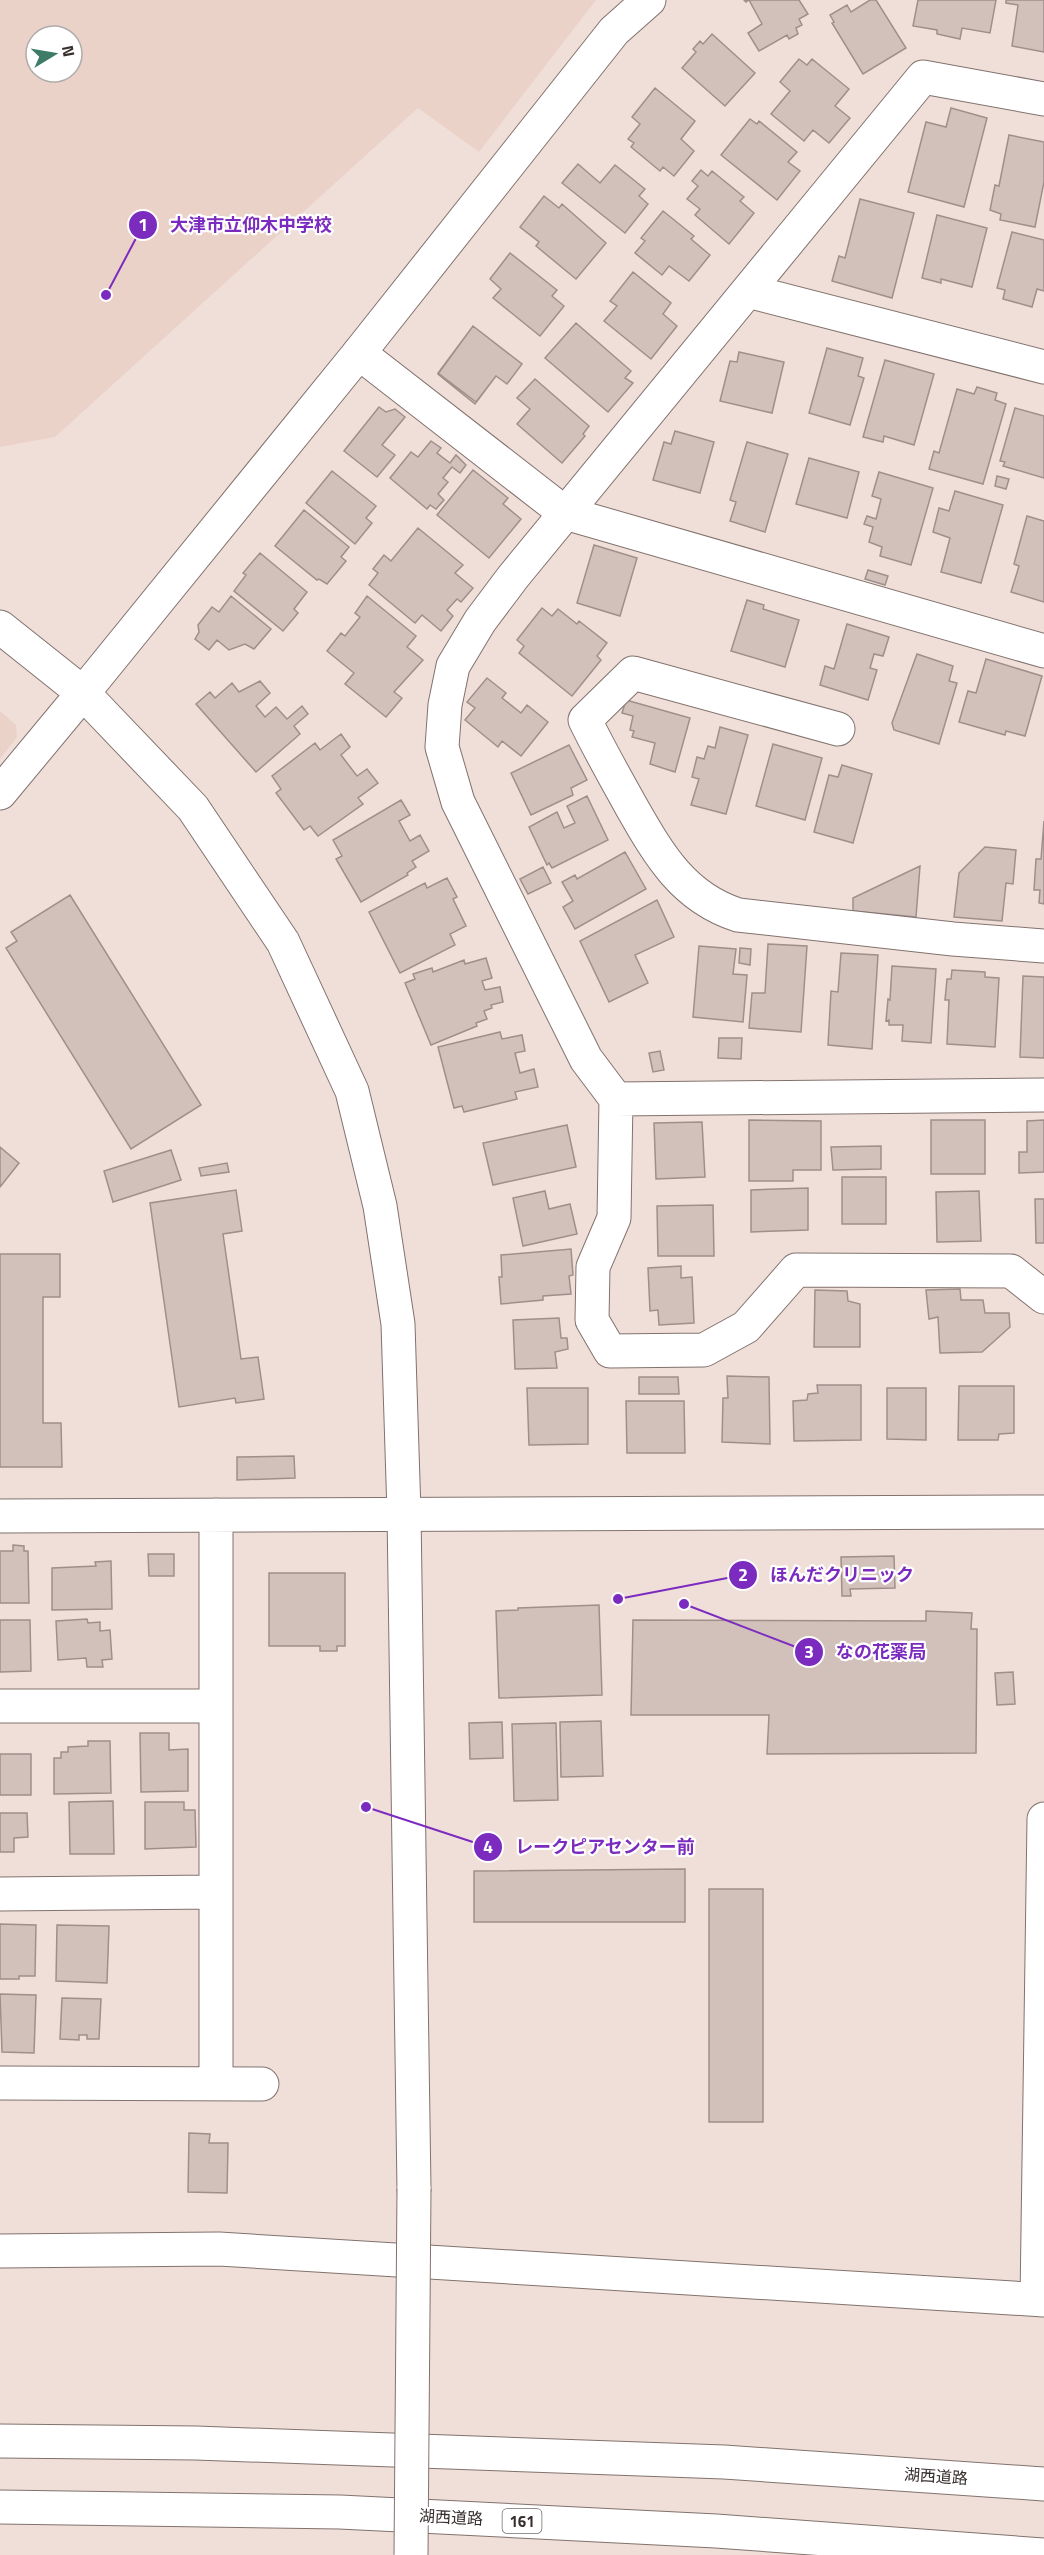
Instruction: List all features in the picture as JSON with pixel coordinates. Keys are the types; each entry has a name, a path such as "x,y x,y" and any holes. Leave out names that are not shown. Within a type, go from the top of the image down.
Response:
{"main road":[{"path":"0,794 359,353 614,31 649,0"},
{"path":"1044,99 923,77 487,612 453,666 445,705 442,747 463,813 586,1059 616,1099 614,1218 593,1267 592,1320 610,1351 704,1350 746,1327 796,1270 1011,1271 1044,1297"},
{"path":"748,291 1044,367"},
{"path":"359,353 566,513 1044,651"},
{"path":"0,627 83,693 193,808 283,942 352,1091 380,1206 398,1324 404,1513 414,2189 411,2555"},
{"path":"838,729 633,673 585,720 620,786 669,867 690,888 717,908 738,915 953,939 1044,946"},
{"path":"616,1099 1044,1095"},
{"path":"0,1516 1044,1512"},
{"path":"216,1515 216,2084"},
{"path":"0,1706 216,1706"},
{"path":"0,2251 219,2249 1040,2300 1044,1819"},
{"path":"0,1894 215,1892"},
{"path":"0,2083 262,2084"},
{"name":"湖西道路","path":"0,2441 196,2443 724,2462 1044,2484"},
{"name":"湖西道路","path":"0,2507 340,2511 716,2531 1044,2555"}],"shaded area":[{"path":"0,0 596,0 479,152 418,108 55,437 0,447"},
{"path":"0,711 16,725 17,737 0,759"}],"building":[{"path":"749,0 799,0 808,14 799,19 802,25 796,28 798,34 789,39 787,35 759,51 748,33 762,24"},
{"path":"749,0 799,0 808,14 799,19 802,25 796,28 798,34 789,39 787,35 759,51 748,33 762,24"},
{"path":"870,0 876,0 906,48 863,74 832,23 834,22 830,15 847,5 851,12"},
{"path":"870,0 876,0 906,48 863,74 832,23 834,22 830,15 847,5 851,12"},
{"path":"918,0 996,0 990,33 962,28 960,39 937,34 937,30 913,26"},
{"path":"918,0 996,0 990,33 962,28 960,39 937,34 937,30 913,26"},
{"path":"1006,0 1044,0 1044,52 1012,46 1018,5 1006,3"},
{"path":"712,34 755,73 725,106 682,68 696,52 693,49 700,41 703,44"},
{"path":"712,34 755,73 725,106 682,68 696,52 693,49 700,41 703,44"},
{"path":"799,59 807,65 812,59 849,89 835,106 850,118 829,143 813,130 804,141 771,114 790,91 780,82"},
{"path":"799,59 807,65 812,59 849,89 835,106 850,118 829,143 813,130 804,141 771,114 790,91 780,82"},
{"path":"655,88 695,121 681,139 694,151 674,176 663,167 660,171 631,147 634,143 628,139 640,124 632,117"},
{"path":"655,88 695,121 681,139 694,151 674,176 663,167 660,171 631,147 634,143 628,139 640,124 632,117"},
{"path":"951,108 987,118 964,207 908,192 926,122 946,127"},
{"path":"951,108 987,118 964,207 908,192 926,122 946,127"},
{"path":"750,119 757,124 759,121 797,152 788,162 800,171 777,200 721,155"},
{"path":"750,119 757,124 759,121 797,152 788,162 800,171 777,200 721,155"},
{"path":"1009,135 1044,142 1044,182 1035,227 1000,220 1001,214 990,210 995,185 999,186"},
{"path":"1009,135 1044,142 1044,182 1035,227 1000,220 1001,214 990,210 995,185 999,186"},
{"path":"578,164 600,183 615,165 645,189 639,196 648,204 625,233 562,183"},
{"path":"578,164 600,183 615,165 645,189 639,196 648,204 625,233 562,183"},
{"path":"701,170 708,176 712,171 744,197 740,201 754,213 729,244 695,215 700,209 687,199 698,186 692,181"},
{"path":"701,170 708,176 712,171 744,197 740,201 754,213 729,244 695,215 700,209 687,199 698,186 692,181"},
{"path":"544,196 559,208 562,204 606,243 576,279 536,246 539,242 520,227"},
{"path":"544,196 559,208 562,204 606,243 576,279 536,246 539,242 520,227"},
{"path":"860,199 914,213 892,298 832,281 839,256 845,258"},
{"path":"860,199 914,213 892,298 832,281 839,256 845,258"},
{"path":"663,211 694,236 691,239 710,255 689,281 669,266 662,275 635,253 645,241 641,238"},
{"path":"663,211 694,236 691,239 710,255 689,281 669,266 662,275 635,253 645,241 641,238"},
{"path":"937,215 987,228 972,287 941,279 941,283 922,278"},
{"path":"937,215 987,228 972,287 941,279 941,283 922,278"},
{"path":"1012,232 1044,240 1044,291 1037,289 1032,307 1003,299 1005,290 997,288"},
{"path":"1012,232 1044,240 1044,291 1037,289 1032,307 1003,299 1005,290 997,288"},
{"path":"510,253 557,290 552,296 564,306 540,336 493,298 501,289 490,279"},
{"path":"510,253 557,290 552,296 564,306 540,336 493,298 501,289 490,279"},
{"path":"633,272 671,303 663,314 677,326 651,359 604,321 617,306 610,301"},
{"path":"633,272 671,303 663,314 677,326 651,359 604,321 617,306 610,301"},
{"path":"576,323 631,371 625,378 633,383 608,412 545,358"},
{"path":"576,323 631,371 625,378 633,383 608,412 545,358"},
{"path":"473,326 522,364 507,384 496,376 476,402 438,373"},
{"path":"473,326 522,364 507,384 496,376 475,404 438,374"},
{"path":"827,348 863,358 858,376 864,378 850,425 809,413"},
{"path":"739,352 784,362 772,413 720,401 730,361 737,362"},
{"path":"885,360 934,374 914,445 884,436 883,442 863,437"},
{"path":"535,379 589,426 583,434 585,436 562,463 517,424 530,409 517,398"},
{"path":"535,379 589,426 583,434 585,436 562,463 517,424 530,409 517,398"},
{"path":"977,387 997,393 995,400 1006,404 983,484 929,469 934,451 939,453 957,389 974,394"},
{"path":"379,407 386,412 395,409 405,417 382,445 395,455 377,477 344,451"},
{"path":"1015,408 1044,416 1044,478 1003,466 1005,462 1000,461"},
{"path":"675,431 714,442 700,493 653,480 664,442 671,444"},
{"path":"431,441 441,448 437,453 450,463 456,455 466,465 460,473 452,467 443,478 448,482 438,494 444,500 436,509 430,505 427,509 390,478 411,452 418,457"},
{"path":"747,442 788,454 765,532 730,521 736,502 730,500"},
{"path":"809,458 859,472 847,518 796,504"},
{"path":"473,470 508,498 503,504 521,519 489,558 437,515"},
{"path":"332,471 376,506 366,518 372,523 355,544 306,503"},
{"path":"879,472 933,488 911,565 880,556 882,547 869,542 873,527 864,524 867,516 876,519 881,499 872,496"},
{"path":"997,476 1009,479 1006,489 995,486"},
{"path":"955,491 1003,505 981,583 941,572 950,538 933,532 939,508 949,511"},
{"path":"304,510 349,547 341,557 346,561 327,584 317,580 275,546"},
{"path":"1027,516 1044,521 1044,602 1011,592 1019,566 1014,564"},
{"path":"418,528 463,565 455,573 473,588 461,602 457,599 447,610 453,616 441,631 422,615 415,623 369,585 378,573 373,569 384,555 391,561"},
{"path":"594,545 637,558 620,616 577,603"},
{"path":"260,553 307,592 294,609 298,613 283,631 234,591 246,575 243,573"},
{"path":"868,570 888,576 885,585 865,579"},
{"path":"231,596 271,629 254,649 245,644 229,650 217,640 209,650 195,639 199,632 198,625 212,607 219,612"},
{"path":"367,596 416,636 407,647 423,660 394,692 402,698 386,717 345,684 354,673 327,651 341,633 345,636 360,617 355,613"},
{"path":"747,600 764,605 763,609 799,620 785,667 731,651"},
{"path":"542,608 552,616 558,609 577,624 579,621 607,643 597,656 601,660 572,696 519,653 524,646 517,640"},
{"path":"847,624 889,637 883,656 874,654 870,668 877,670 868,700 820,685 825,666 834,669"},
{"path":"917,654 953,666 949,681 957,683 939,744 894,730 892,723"},
{"path":"986,659 1042,676 1025,736 1006,731 1005,735 959,722 968,691 976,693"},
{"path":"487,678 506,693 502,698 521,713 527,705 548,722 521,756 502,741 498,747 465,720 475,708 467,702"},
{"path":"260,681 270,693 256,706 265,717 276,707 287,719 302,706 308,714 294,726 300,734 256,772 196,704 210,692 215,698 232,683 239,692"},
{"path":"626,700 690,718 675,772 650,764 655,743 632,737 634,731 630,730 633,716 622,713"},
{"path":"720,727 748,735 726,814 691,805 699,779 692,777 697,757 704,759 708,746 715,748"},
{"path":"341,734 350,747 341,755 357,776 367,769 378,783 358,798 363,804 318,836 310,826 304,830 276,793 281,789 272,776 315,743 320,750"},
{"path":"773,744 822,758 805,820 756,806"},
{"path":"569,745 587,780 571,788 573,795 531,815 511,773"},
{"path":"842,765 872,774 853,843 814,832 829,775 838,777"},
{"path":"587,796 608,840 552,868 549,863 547,865 529,827 557,812 564,828 575,823 567,806"},
{"path":"401,800 410,815 399,821 410,841 420,835 429,851 412,861 416,867 407,873 408,875 361,902 336,859 342,856 333,840"},
{"path":"1044,821 1044,904 1039,903 1040,890 1034,890 1036,859 1041,859"},
{"path":"985,847 1016,850 1013,884 1006,883 1002,921 954,917 959,873"},
{"path":"625,852 646,889 575,929 563,907 573,901 562,882 575,875 577,879"},
{"path":"920,866 916,917 853,911 853,898"},
{"path":"543,867 551,883 528,894 520,879"},
{"path":"447,878 457,897 453,899 466,926 450,934 455,945 400,973 369,912 425,883 427,888"},
{"path":"70,895 201,1105 131,1149 6,948 17,941 11,932"},
{"path":"657,900 674,937 635,955 648,983 609,1002 580,941"},
{"path":"768,944 807,946 801,1032 749,1028 752,993 765,993"},
{"path":"699,946 736,949 733,974 747,975 743,1022 693,1017"},
{"path":"740,948 751,949 750,965 739,963"},
{"path":"841,953 878,955 872,1049 828,1045 831,991 838,992"},
{"path":"486,958 492,978 482,981 485,990 500,987 503,1002 491,1005 492,1008 484,1011 487,1019 476,1023 477,1026 431,1045 405,983 415,979 413,974 432,968 433,972 464,960 465,964"},
{"path":"892,966 936,969 931,1043 902,1041 903,1025 889,1025 889,1020 886,1021"},
{"path":"952,970 985,972 985,977 999,978 995,1047 947,1044 949,1000 945,1000 947,979 951,979"},
{"path":"1023,976 1044,977 1044,1058 1020,1057"},
{"path":"500,1032 502,1039 522,1035 525,1051 515,1053 520,1073 534,1069 538,1087 515,1092 517,1099 464,1112 462,1106 454,1108 438,1047"},
{"path":"719,1038 742,1038 741,1059 718,1058"},
{"path":"660,1051 664,1070 653,1072 649,1053"},
{"path":"749,1120 821,1121 821,1170 793,1170 793,1181 749,1181"},
{"path":"931,1120 985,1120 985,1174 931,1174"},
{"path":"1044,1120 1044,1172 1019,1173 1019,1152 1027,1152 1027,1121"},
{"path":"702,1122 705,1177 656,1179 654,1123"},
{"path":"567,1125 576,1167 493,1185 483,1143"},
{"path":"881,1146 881,1169 833,1170 831,1147"},
{"path":"0,1147 19,1163 0,1187"},
{"path":"171,1150 181,1180 113,1202 104,1171"},
{"path":"227,1163 229,1172 201,1176 199,1168"},
{"path":"842,1177 886,1177 886,1224 842,1224"},
{"path":"808,1188 808,1230 751,1232 751,1190"},
{"path":"236,1190 242,1231 223,1234 241,1359 258,1357 264,1399 236,1403 235,1398 179,1407 150,1203"},
{"path":"545,1191 549,1209 570,1204 577,1234 523,1246 513,1198"},
{"path":"979,1191 981,1241 937,1242 936,1192"},
{"path":"1035,1199 1044,1199 1044,1243 1036,1243"},
{"path":"713,1205 714,1256 658,1256 657,1206"},
{"path":"571,1249 573,1275 569,1276 571,1294 543,1296 543,1300 501,1304 499,1277 502,1277 501,1255"},
{"path":"0,1254 60,1254 60,1297 43,1297 43,1423 61,1423 62,1467 0,1467"},
{"path":"681,1266 681,1278 692,1277 694,1323 659,1325 658,1310 650,1311 648,1268"},
{"path":"960,1289 961,1300 983,1300 985,1313 1009,1313 1010,1327 982,1352 940,1353 938,1317 929,1319 926,1290"},
{"path":"815,1290 847,1291 848,1301 860,1304 860,1347 814,1347"},
{"path":"559,1318 561,1338 567,1338 568,1349 555,1352 557,1368 515,1369 513,1320"},
{"path":"727,1376 769,1377 770,1444 722,1442 723,1398 728,1398"},
{"path":"639,1377 678,1377 679,1394 639,1394"},
{"path":"817,1385 861,1385 861,1440 794,1441 793,1401 807,1400 808,1394 818,1393"},
{"path":"959,1386 1014,1386 1014,1433 999,1434 998,1440 958,1440"},
{"path":"527,1388 588,1388 588,1444 529,1445"},
{"path":"887,1388 926,1388 926,1440 887,1439"},
{"path":"626,1401 684,1401 685,1453 627,1453"},
{"path":"294,1456 295,1478 237,1480 237,1457"},
{"path":"13,1545 24,1546 24,1551 28,1551 29,1603 0,1603 0,1551 13,1551"},
{"path":"148,1554 174,1554 174,1576 149,1576"},
{"path":"894,1556 895,1588 850,1589 851,1596 842,1596 841,1557"},
{"path":"111,1561 112,1609 52,1610 52,1568 96,1566 95,1562"},
{"path":"269,1573 345,1573 345,1646 337,1646 337,1651 320,1651 320,1646 269,1646"},
{"path":"599,1605 602,1695 499,1698 496,1611"},
{"path":"926,1611 972,1613 971,1629 977,1629 976,1753 767,1754 769,1715 631,1715 633,1620 926,1621"},
{"path":"87,1619 88,1623 100,1622 100,1631 110,1630 112,1659 102,1660 103,1667 87,1667 86,1658 58,1660 56,1621"},
{"path":"0,1620 30,1620 31,1671 0,1672"},
{"path":"1013,1672 1015,1704 997,1705 995,1673"},
{"path":"601,1721 603,1776 561,1777 560,1722"},
{"path":"502,1722 503,1758 470,1759 469,1723"},
{"path":"556,1723 558,1800 514,1801 512,1724"},
{"path":"140,1733 169,1733 169,1750 188,1749 188,1791 141,1792"},
{"path":"88,1741 110,1741 111,1793 54,1794 54,1758 61,1758 61,1752 68,1752 68,1747 88,1746"},
{"path":"0,1754 31,1754 31,1795 0,1795"},
{"path":"113,1801 114,1854 70,1854 69,1802"},
{"path":"145,1802 184,1802 184,1810 195,1810 196,1847 145,1849"},
{"path":"0,1813 27,1813 28,1837 14,1838 14,1852 0,1852"},
{"path":"685,1869 685,1922 474,1922 474,1871"},
{"path":"709,1889 763,1889 763,2122 709,2122"},
{"path":"0,1924 36,1925 35,1976 0,1979"},
{"path":"57,1925 109,1926 107,1983 56,1981"},
{"path":"0,1994 36,1995 34,2053 2,2052"},
{"path":"62,1998 101,1999 99,2039 87,2039 87,2035 79,2035 79,2040 60,2039"},
{"path":"189,2133 210,2134 209,2143 228,2143 227,2193 188,2192"}],"place":[{"name":"大津市立仰木中学校","path":"106,295"},
{"name":"ほんだクリニック","path":"618,1599"},
{"name":"なの花薬局","path":"684,1604"},
{"name":"レークピアセンター前","path":"366,1807"}]}
